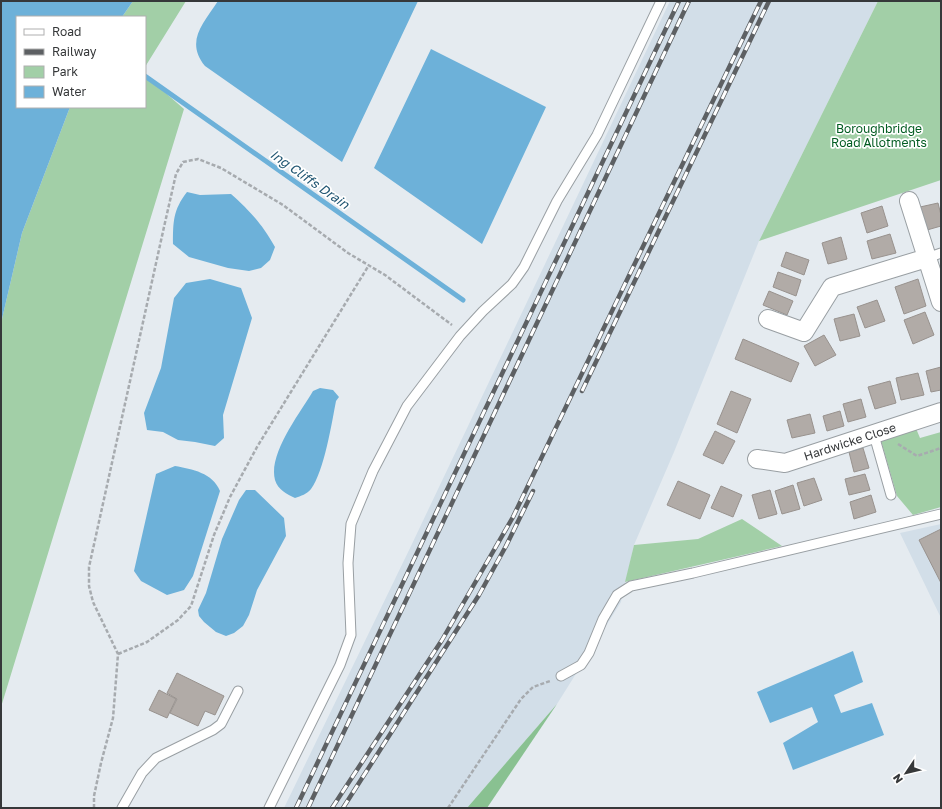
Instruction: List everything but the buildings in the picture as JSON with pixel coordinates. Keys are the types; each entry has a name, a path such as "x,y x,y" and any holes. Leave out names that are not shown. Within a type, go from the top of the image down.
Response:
{"street":[{"path":"909,201 934,255 941,302"},
{"path":"768,320 804,332 832,287 934,255"},
{"name":"Hardwicke Close","path":"757,459 785,463 941,412"}],"lane":[{"path":"269,808 340,665 351,635 348,563 352,524 373,471 407,406 463,333 483,311 512,284 524,267 557,201 597,135 661,1"},
{"path":"880,433 891,495"},
{"path":"562,676 581,665 589,653 603,619 616,595 631,586 707,570 941,514"},
{"path":"122,808 142,773 156,758 214,730 221,724 238,691"}],"path":[{"path":"94,808 97,783 113,718 118,654 93,602 89,586 89,567 176,174 183,162 198,159 221,168 283,205 348,253 385,275 463,333"},
{"path":"118,654 147,642 178,620 191,606 214,536 230,497 257,447 369,265"},
{"path":"880,433 917,456 941,448"},
{"path":"448,808 521,699 533,687 562,676"}],"shaded area":[{"path":"670,1 878,1 759,241 674,452 634,545 621,602 557,704 467,808 284,808 411,546"},
{"path":"941,524 941,618 900,533"}],"green space":[{"path":"133,1 186,1 146,65 146,16 123,16"},
{"name":"Boroughbridge Road Allotments","path":"878,1 941,1 941,180 759,241"},
{"path":"146,76 184,109 1,707 2,319 22,233 70,108 146,108"},
{"path":"915,426 920,438 941,432 941,507 913,515 897,496 880,437"},
{"path":"742,519 782,546 625,582 634,545 698,539"},
{"path":"557,704 487,808 467,808"}],"water":[{"path":"1,1 133,1 123,16 16,16 16,108 70,108 22,233 2,319 1,332"},
{"path":"218,1 418,1 342,162 205,66 196,49 196,41 202,25"},
{"path":"431,49 546,107 482,244 374,168"},
{"path":"187,192 200,195 231,194 256,219 275,247 270,260 261,268 249,271 228,268 189,257 173,244 173,229 176,211 182,198"},
{"path":"210,279 241,288 252,318 223,415 224,438 215,446 178,440 163,432 147,430 144,413 161,368 174,298 186,283"},
{"path":"320,388 333,390 339,397 336,401 324,459 316,481 308,492 295,498 283,491 276,483 274,470 276,458 286,434 293,422 313,391"},
{"path":"175,466 195,470 207,476 217,485 220,491 193,576 184,590 167,595 141,581 134,571 156,474"},
{"path":"246,490 255,490 284,518 286,536 257,590 249,615 243,626 234,633 226,636 216,632 204,622 199,616 198,610 206,593 222,539 239,500"},
{"path":"853,651 863,682 834,695 841,713 872,703 884,735 793,770 783,743 818,722 812,707 770,723 757,692"}],"waterway":[{"name":"Ing Cliffs Drain","path":"146,77 463,300"}],"railway":[{"path":"296,808 679,1"},
{"path":"308,808 689,1"},
{"path":"332,808 442,640 513,517 761,1"},
{"path":"582,391 769,1"},
{"path":"343,808 479,595 506,546 533,491"}]}
